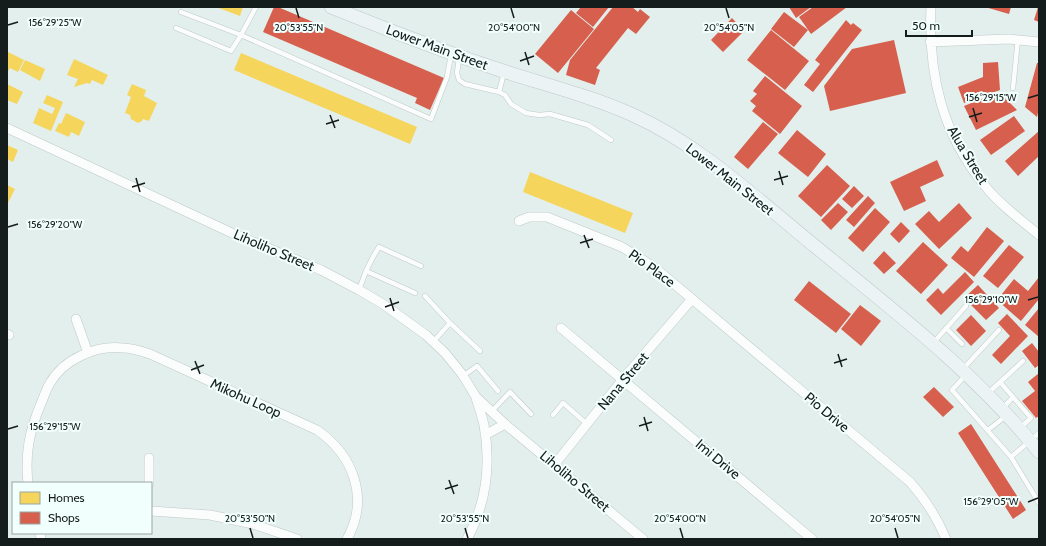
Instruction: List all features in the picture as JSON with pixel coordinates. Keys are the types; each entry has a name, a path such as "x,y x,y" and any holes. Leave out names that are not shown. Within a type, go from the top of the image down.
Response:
{"street":[{"name":"Lower Main Street","path":"331,7 409,38 632,114 656,126 701,154 964,372 987,394 1019,429 1034,437 1039,452"},
{"name":"Alua Street","path":"931,7 930,42 933,70 941,106 950,130 975,174 986,187 1000,202 1039,235"},
{"path":"930,42 1018,39 1039,42"},
{"name":"Liholiho Street","path":"7,128 234,234 321,270 383,304 426,335 445,353 476,396 505,424 555,464 643,539"},
{"name":"Pio Place","path":"518,221 529,217 547,217 622,247 654,267 692,299"},
{"name":"Nana Street","path":"555,464 623,379 692,299"},
{"name":"Pio Drive","path":"692,299 910,482 926,501 939,523 946,539"},
{"path":"76,319 88,353"},
{"name":"Imi Drive","path":"561,328 812,539"},
{"name":"Mikohu Loop","path":"28,482 26,456 29,435 34,419 50,383 59,372 69,363 88,353 108,348 136,350 150,354 318,430 328,437 345,457 355,482 357,508 355,521 347,539"},
{"path":"467,539 481,506 486,479 487,451 484,423 476,396"},
{"path":"485,435 505,424"},
{"path":"149,458 150,482"},
{"path":"152,511 210,514 253,524 297,539"}],"lane":[{"path":"176,28 231,51 256,7"},
{"path":"181,12 241,35 431,119 455,54"},
{"path":"1013,88 1018,39"},
{"path":"455,54 459,80 465,84 500,92 505,95 511,104 526,113 539,115 550,114 588,125 611,140"},
{"path":"500,92 504,71"},
{"path":"358,290 379,247 421,266"},
{"path":"366,271 415,293"},
{"path":"424,296 480,351"},
{"path":"932,344 966,306"},
{"path":"433,342 450,323"},
{"path":"946,328 962,344"},
{"path":"999,330 964,372 952,390 1011,457 1039,503"},
{"path":"987,394 1023,361"},
{"path":"463,376 477,366 498,391"},
{"path":"1000,382 1032,418 1019,429"},
{"path":"492,412 510,392 531,414"},
{"path":"988,430 1004,412 1013,397"},
{"path":"553,415 562,403 587,424"},
{"path":"1011,457 1034,437"}],"building: Homes":[{"path":"216,7 243,7 240,16"},
{"path":"8,52 24,60 18,72 10,68 7,73"},
{"path":"241,53 417,127 410,144 234,70"},
{"path":"74,59 108,75 103,85 92,80 90,84 87,83 74,87 78,79 67,75"},
{"path":"25,60 45,69 40,81 20,70"},
{"path":"7,84 23,92 17,104 7,100"},
{"path":"132,84 146,90 144,96 157,103 149,121 143,119 138,123 131,119 130,115 125,113 131,97 127,95"},
{"path":"47,95 63,102 51,131 33,123 39,108 52,114 55,108 43,103"},
{"path":"66,113 85,122 79,136 71,132 69,137 55,131 59,123 61,124"},
{"path":"7,145 18,150 13,162 7,159"},
{"path":"530,172 633,213 625,233 523,192"},
{"path":"7,185 15,189 7,205"}],"building: Shops":[{"path":"274,7 278,7 444,78 430,110 415,103 417,98 263,32"},
{"path":"581,7 609,7 593,27 576,13"},
{"path":"613,7 632,7 638,12 640,9 650,17 636,34 628,28 596,68 600,70 595,85 566,75 570,60"},
{"path":"789,7 811,7 796,18"},
{"path":"813,7 847,7 811,34 799,17"},
{"path":"985,7 1011,7 1009,14"},
{"path":"1039,7 1039,22 1034,20"},
{"path":"571,10 594,29 558,73 535,54"},
{"path":"784,12 808,30 794,47 771,29"},
{"path":"732,18 744,31 723,52 711,40"},
{"path":"846,20 851,25 853,23 862,30 813,92 804,85 820,64 815,60"},
{"path":"771,30 809,61 785,90 747,60"},
{"path":"894,40 906,93 830,111 824,86 852,49"},
{"path":"998,62 1000,90 964,103 958,87 983,77 983,63"},
{"path":"1037,63 1039,63 1039,108 1037,117 1025,107"},
{"path":"765,76 802,106 780,134 752,111 756,106 750,101 757,94 753,91"},
{"path":"999,92 1017,110 976,130 964,106"},
{"path":"1014,116 1025,131 991,155 980,140"},
{"path":"763,122 778,134 748,169 734,157"},
{"path":"797,130 826,154 808,177 778,153"},
{"path":"1039,131 1039,156 1018,176 1005,161"},
{"path":"937,160 944,176 920,187 926,201 904,211 890,182"},
{"path":"827,165 850,186 821,217 798,196"},
{"path":"854,186 864,196 852,208 842,199"},
{"path":"868,196 875,203 854,227 846,220"},
{"path":"838,203 848,212 831,230 821,220"},
{"path":"959,203 972,218 939,249 915,224 929,211 939,222"},
{"path":"875,208 890,222 863,252 848,238"},
{"path":"901,222 910,231 899,243 890,234"},
{"path":"987,227 1004,241 974,277 951,258 961,246 968,252"},
{"path":"923,242 948,265 921,294 896,271"},
{"path":"1009,245 1024,257 998,288 983,276"},
{"path":"884,251 896,263 884,274 873,263"},
{"path":"965,272 974,282 941,315 926,300 938,288 943,294"},
{"path":"1039,277 1039,299 1021,321 997,300 1014,279 1028,291"},
{"path":"809,281 851,314 836,333 794,300"},
{"path":"978,285 999,308 986,320 964,298"},
{"path":"860,305 881,321 861,346 841,329"},
{"path":"1039,308 1039,337 1025,325"},
{"path":"1007,314 1028,336 1001,364 992,355 1010,336 998,323"},
{"path":"971,315 986,331 971,346 956,330"},
{"path":"1032,343 1039,352 1039,365 1035,368 1022,351"},
{"path":"1039,373 1039,416 1036,418 1022,401 1035,391 1028,382"},
{"path":"934,387 954,407 943,417 923,397"},
{"path":"971,424 1026,510 1013,519 958,433"}]}
